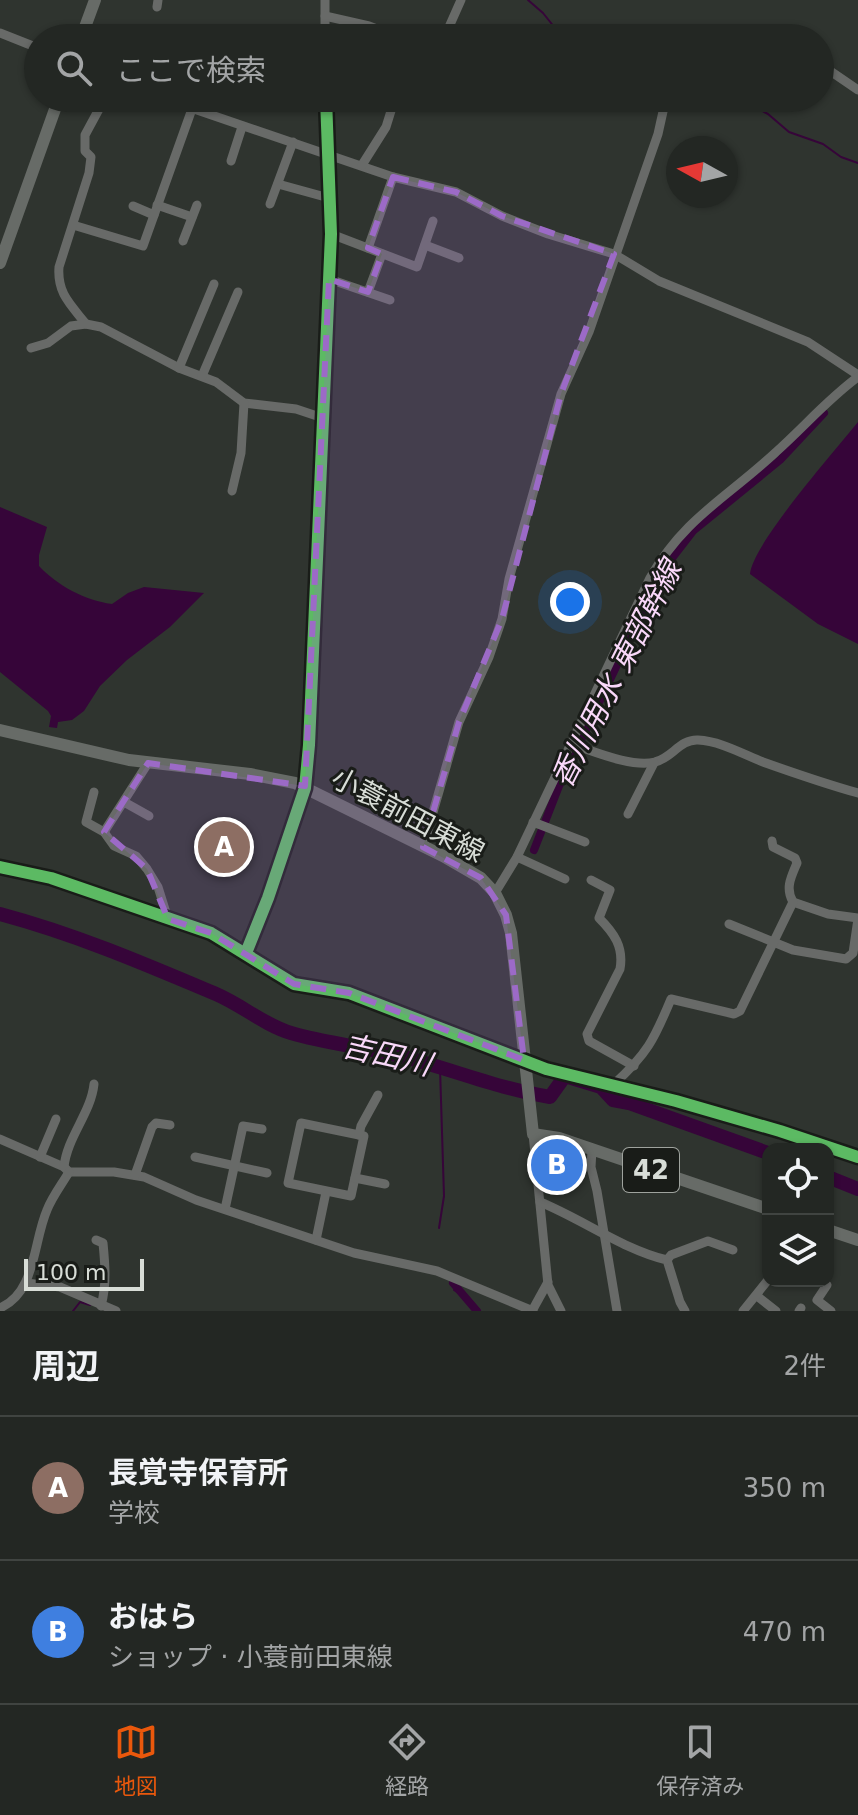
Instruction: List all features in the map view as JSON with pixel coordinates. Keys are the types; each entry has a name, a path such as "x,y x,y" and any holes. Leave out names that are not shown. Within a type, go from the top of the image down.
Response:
{"main road":[{"path":"86,24 95,0"},
{"path":"0,263 54,112"},
{"name":"小蓑前田東線","path":"0,730 148,763 277,778 305,788 481,878 495,893 511,933 533,1134"},
{"name":"42","path":"533,1134 559,1138 762,1207"},
{"path":"834,1232 858,1240"}],"street":[{"path":"325,0 325,24"},
{"path":"450,24 461,0"},
{"path":"325,16 360,24"},
{"path":"0,33 24,42"},
{"path":"834,74 858,90"},
{"path":"86,324 63,295 58,282 59,267 89,173 91,157 85,151 85,135 97,112"},
{"path":"73,225 143,246 191,112"},
{"path":"200,112 393,177 456,192 502,216 614,254 659,281 808,342 858,376 825,403 763,464 700,514 671,544 650,578 538,824 495,893"},
{"path":"246,953 305,788 331,234 326,112"},
{"path":"362,165 386,127 391,112"},
{"path":"423,847 459,722 489,657 502,619 509,579 561,394 589,332 663,112"},
{"path":"231,161 242,127"},
{"path":"270,204 293,142"},
{"path":"368,248 393,177"},
{"path":"278,184 329,198"},
{"path":"183,241 197,205"},
{"path":"133,206 192,217"},
{"path":"331,234 417,267 433,221"},
{"path":"425,245 459,258"},
{"path":"368,292 382,254"},
{"path":"329,279 390,300"},
{"path":"179,368 214,284"},
{"path":"202,376 238,292"},
{"path":"31,348 48,343 71,326 86,324 101,327 229,390 244,403 296,409 323,418"},
{"path":"232,491 241,453 244,403"},
{"path":"575,745 639,763 654,763 665,759 684,743 696,740 715,743 858,793"},
{"path":"104,832 148,763"},
{"path":"628,814 654,763"},
{"path":"94,792 86,822 104,832 114,846 136,856 147,869 158,887 168,919"},
{"path":"124,802 149,816"},
{"path":"538,824 585,842"},
{"path":"729,924 793,950 846,959 853,953 858,918 828,914 793,902 788,893 789,882 797,863 795,858 773,847 772,841"},
{"path":"517,857 565,879"},
{"path":"0,867 51,878 211,933 294,984 349,993 525,1065 614,1084 780,1131 858,1157"},
{"path":"591,880 610,890 599,918 615,934 622,960 587,1034 589,1041 634,1066"},
{"path":"614,1084 634,1066 655,1039 671,999 734,1014 740,1011 793,902"},
{"path":"0,1308 9,1304 26,1283 46,1211 67,1169 68,1149 78,1131 94,1084"},
{"path":"359,1135 378,1095"},
{"path":"40,1157 56,1119"},
{"path":"135,1175 152,1127 156,1123 170,1125"},
{"path":"301,1123 359,1135 364,1136 351,1196 288,1183 301,1123"},
{"path":"225,1209 243,1126 262,1129"},
{"path":"533,1134 548,1282 561,1311"},
{"path":"0,1139 67,1169 135,1175 354,1253 437,1271 532,1311 548,1282"},
{"path":"592,1150 591,1167 617,1311"},
{"path":"195,1157 267,1173"},
{"path":"355,1178 385,1184"},
{"path":"316,1240 326,1192"},
{"path":"540,1202 623,1245 667,1260"},
{"path":"96,1240 103,1243 107,1275 101,1306"},
{"path":"667,1260 671,1255 708,1241 733,1250"},
{"path":"667,1260 685,1311"},
{"path":"26,1283 60,1287 116,1311"},
{"path":"743,1311 763,1287"},
{"path":"826,1287 817,1300 831,1311"},
{"path":"757,1296 776,1311"}],"highlighted area":[{"path":"393,177 456,192 502,216 614,254 561,394 502,619 459,722 423,847 481,878 506,915 524,1060 349,993 294,984 211,933 168,919 147,869 104,832 148,763 305,786 329,279 368,292 382,254 368,248"}],"shaded area":[{"path":"858,422 858,644 818,624 750,574 779,520"},
{"path":"0,507 47,527 39,566 63,586 82,595 112,604 144,587 204,593 170,627 127,660 100,686 84,711 72,720 58,722 57,728 49,727 51,716 48,711 0,672"}],"waterway":[{"path":"528,0 552,24"},
{"path":"764,112 789,132 823,144 841,157 858,163"},
{"name":"香川用水 東部幹線","path":"534,850 559,786 662,571 693,531 780,460 824,413"},
{"name":"吉田川","path":"0,914 83,940 163,972 226,999 291,1033 423,1062 550,1097 565,1076 601,1087 613,1100 762,1151"},
{"path":"439,1228 444,1196 440,1068"},
{"name":"吉田川","path":"834,1179 858,1189"},
{"name":"香川用水 東部幹線","path":"453,1283 477,1311"},
{"name":"香川用水 東部幹線","path":"454,1290 466,1298"},
{"path":"73,1311 80,1302 90,1305"}],"cycle path":[{"path":"246,953 305,788 331,234 327,112"},
{"path":"0,867 51,878 211,933 294,984 349,993 546,1069 676,1101 858,1157"}],"place":[{"name":"長覚寺保育所","path":"224,847"},
{"name":"おはら","path":"557,1165"}]}
